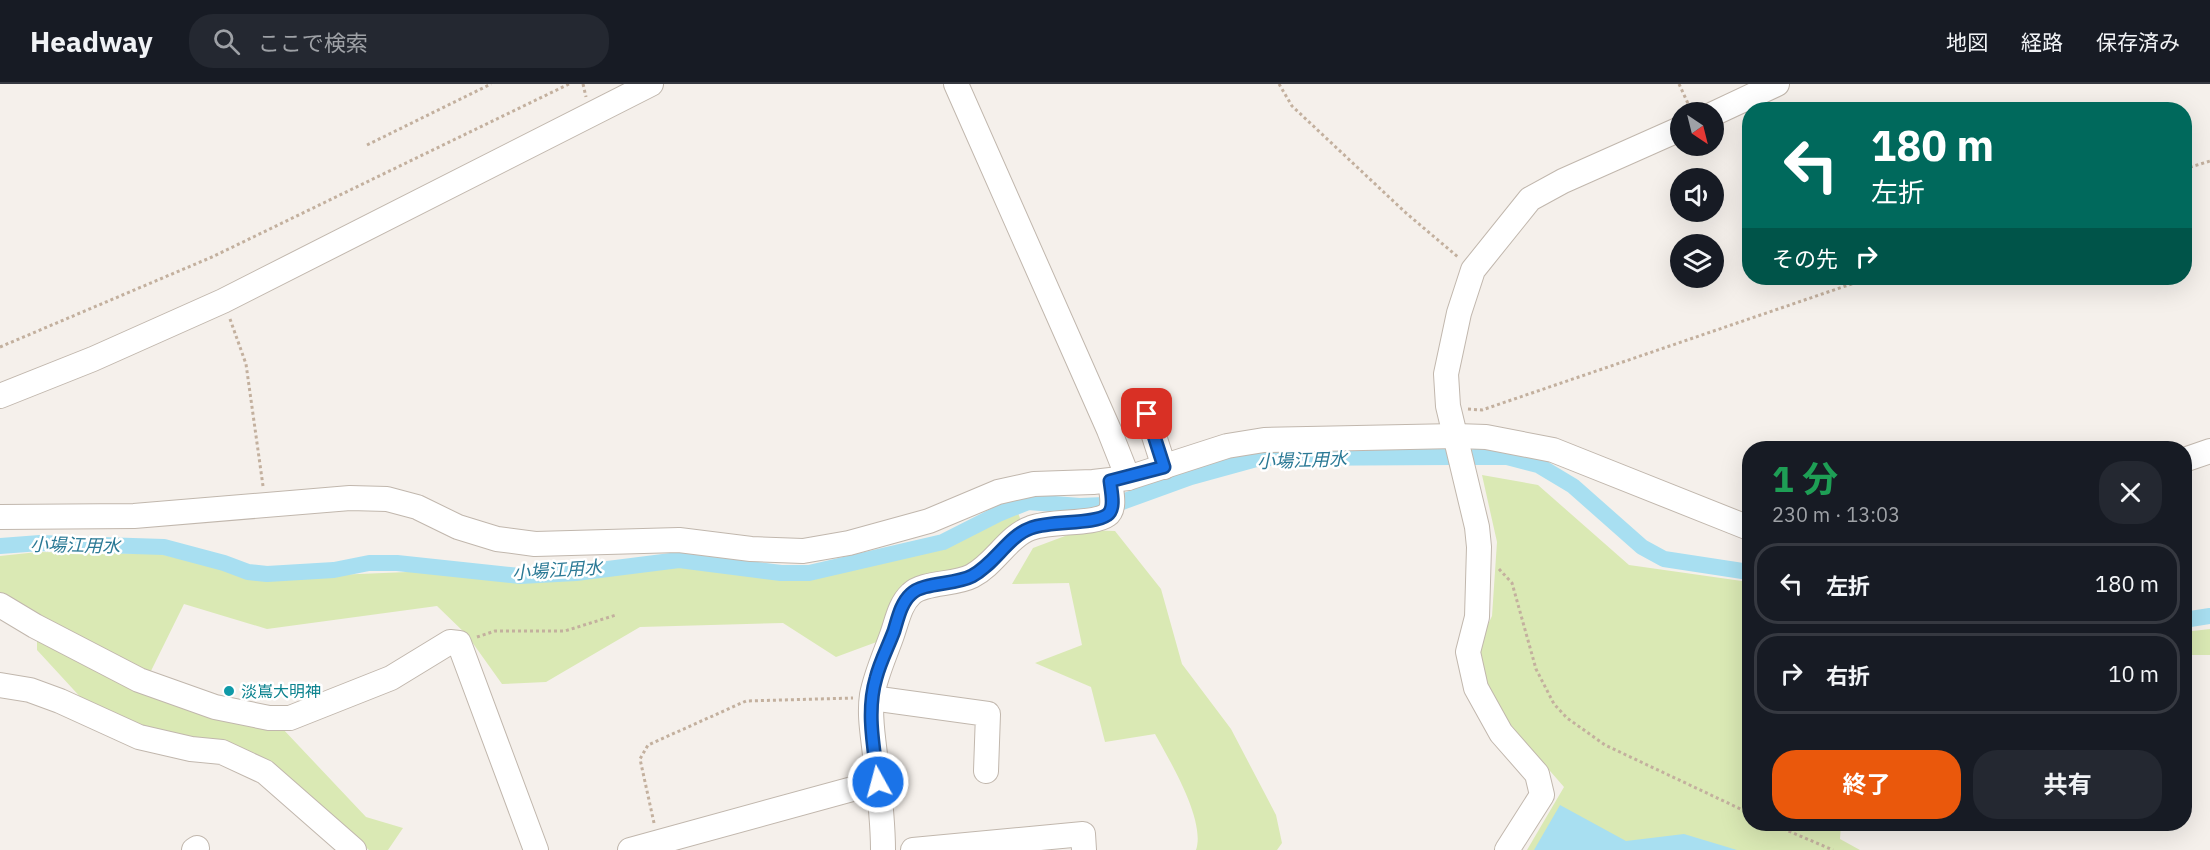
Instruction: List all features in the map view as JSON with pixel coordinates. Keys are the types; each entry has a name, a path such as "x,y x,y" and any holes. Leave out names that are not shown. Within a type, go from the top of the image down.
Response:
{"street":[{"path":"0,396 93,359 223,301 651,84"},
{"path":"883,850 884,822 870,717 876,677 903,604 912,592 969,578 985,568 1020,533 1047,523 1098,519 1108,514 1113,508 1119,479 1112,436 956,84"},
{"path":"1724,109 1777,84"},
{"path":"1507,850 1542,795 1537,774 1502,733 1476,688 1468,652 1477,617 1479,548 1477,527 1448,406 1446,374 1459,313 1473,270 1530,199 1563,181 1670,133"},
{"path":"1150,422 1164,467"},
{"path":"0,517 134,516 350,498 387,499 417,507 458,527 497,539 535,544 679,540 751,549 803,551 849,543 929,521 970,503 1016,488 1059,482 1119,479 1227,446 1264,440 1456,436 1486,437 1553,450 1742,525"},
{"path":"2192,457 2210,451"},
{"path":"0,605 90,656 139,680 216,707 269,718 290,718 391,678 450,642 459,643 536,850"},
{"path":"0,685 30,690 50,697 139,737 191,749 222,752 265,772 354,850"},
{"path":"872,698 988,714 987,771"},
{"path":"630,850 878,782"},
{"path":"913,850 1083,834 1084,850"}],"path":[{"path":"368,145 491,84"},
{"path":"0,347 212,257 569,84"},
{"path":"1279,84 1292,106 1406,213 1473,270"},
{"path":"1679,84 1688,102"},
{"path":"2192,167 2210,160"},
{"path":"1448,406 1482,410 1848,285"},
{"path":"223,301 246,364 266,504"},
{"path":"1479,548 1512,583 1536,669 1554,704 1568,718 1605,745 1742,810"},
{"path":"459,643 495,631 565,631 616,615"},
{"path":"658,843 640,759 648,745 746,701 872,698"},
{"path":"1788,831 1833,850"}],"green space":[{"path":"1482,475 1538,485 1629,565 1742,581 1742,831 1841,831 1840,839 1860,850 1527,850 1564,787 1509,724 1473,656 1492,616 1497,542"},
{"path":"1017,510 1021,521 992,550 952,572 922,577 882,640 836,657 783,623 640,627 546,682 502,684 467,635 437,606 267,629 184,604 149,675 0,601 0,556 38,552 160,554 262,578 432,571 522,578 678,564 780,579 811,577 954,543"},
{"path":"1081,530 1115,531 1161,589 1182,664 1231,729 1276,815 1282,843 1277,850 1196,850 1198,838 1196,823 1185,791 1155,734 1105,742 1091,687 1035,663 1082,645 1069,583 1012,584 1033,548"},
{"path":"2210,629 2210,655 2192,655 2192,631"},
{"path":"37,637 282,728 366,817 403,828 388,850 369,850 271,762 144,727 84,701 37,650"}],"water":[{"path":"1560,805 1626,841 1684,834 1737,850 1534,850"}],"waterway":[{"name":"小場江用水","path":"1122,502 1191,477 1260,458 1452,457"},
{"name":"小場江用水","path":"1475,457 1507,457 1538,465 1573,486 1642,547 1664,559 1742,571"},
{"name":"小場江用水","path":"0,546 40,543 164,547 248,572 267,574 334,570 369,563 397,563 520,576 576,573 679,560 781,573 809,573 943,542 998,514 1028,502 1080,506 1104,505"},
{"name":"小場江用水","path":"2192,619 2210,616"}],"place":[{"name":"淡嶌大明神","path":"229,691"}],"route":[{"path":"878,782 870,717 872,698 876,677 903,604 912,592 969,578 985,568 1020,533 1047,523 1098,519 1108,514 1113,508 1110,481 1164,467 1147,414"}]}
